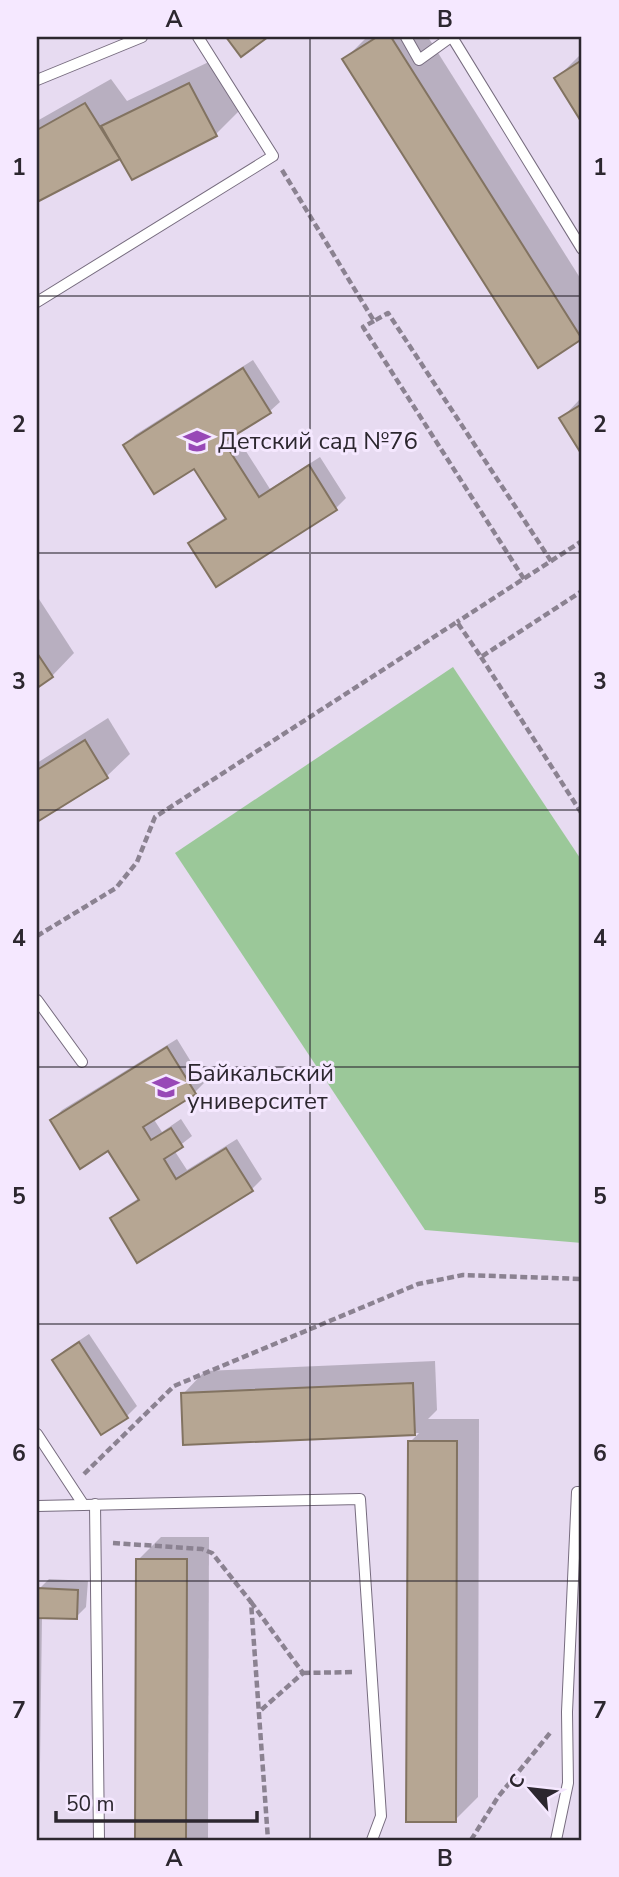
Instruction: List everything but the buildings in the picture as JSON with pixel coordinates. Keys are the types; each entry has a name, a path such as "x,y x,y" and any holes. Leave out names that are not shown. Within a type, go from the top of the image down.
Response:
{"lane":[{"path":"37,80 142,37"},
{"path":"37,302 273,156 198,37"},
{"path":"406,37 419,61 452,37 582,249"},
{"path":"37,1000 82,1062"},
{"path":"37,1434 83,1504"},
{"path":"556,1840 568,1783 567,1712 578,1492 582,1492"},
{"path":"37,1506 360,1499 381,1816 372,1840"},
{"path":"95,1504 99,1840"}],"path":[{"path":"273,156 374,321"},
{"path":"524,579 363,327 388,313 551,561"},
{"path":"37,936 116,888 137,862 155,817 582,541"},
{"path":"481,657 582,591"},
{"path":"457,622 582,814"},
{"path":"71,1486 174,1386 418,1284 463,1275 582,1279"},
{"path":"95,1542 202,1549 212,1553 303,1673"},
{"path":"251,1602 268,1840"},
{"path":"259,1711 303,1673 372,1672"},
{"path":"471,1840 498,1797 567,1712"}],"green space":[{"path":"453,667 582,861 582,1243 425,1230 175,853"}],"place":[{"name":"Детский сад №76","path":"197,441"},
{"name":"Байкальский университет","path":"166,1087"}]}
